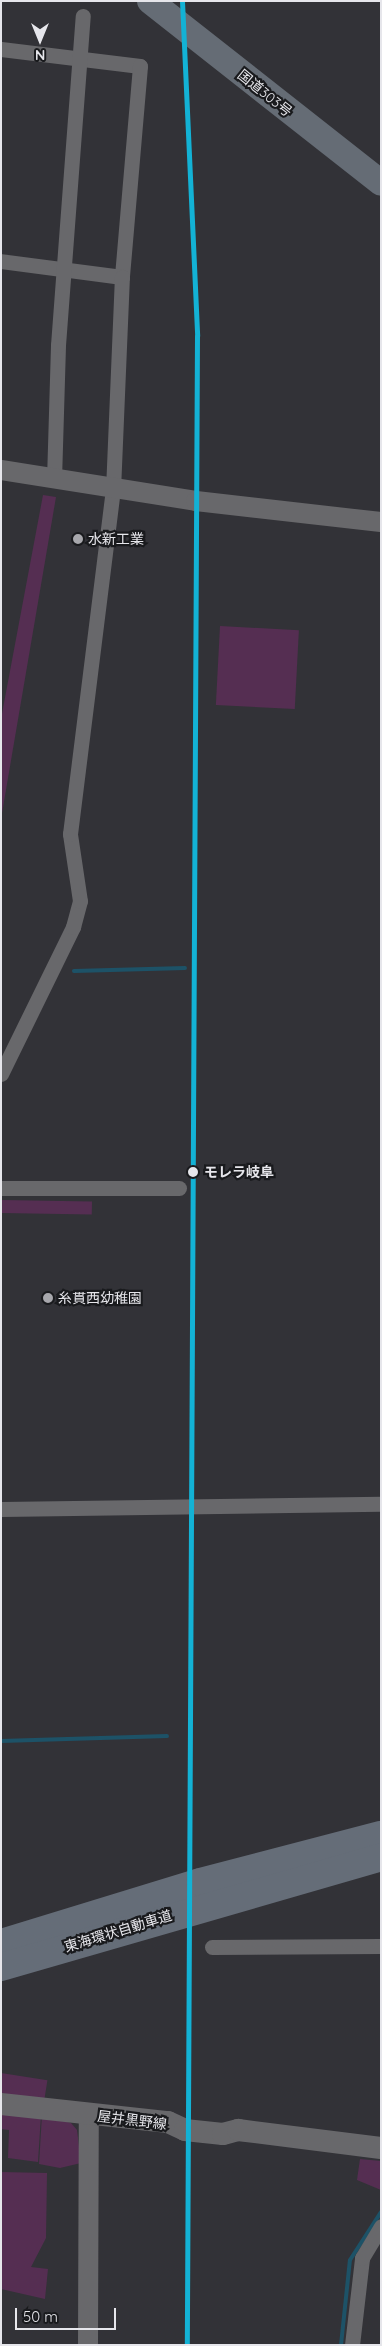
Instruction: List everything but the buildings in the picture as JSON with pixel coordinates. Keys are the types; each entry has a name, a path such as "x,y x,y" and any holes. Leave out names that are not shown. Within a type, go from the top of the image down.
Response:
{"highway":[{"name":"国道303号","path":"150,1 381,183"},
{"name":"東海環状自動車道","path":"1,1943 200,1882 381,1835"},
{"name":"東海環状自動車道","path":"1,1967 381,1857"}],"main road":[{"name":"屋井黒野線","path":"1,2104 89,2115 168,2122 185,2130 222,2134 238,2130 381,2148"}],"street":[{"path":"54,480 78,58 83,16"},
{"path":"1,48 140,66 122,277 113,490 70,834 80,901 73,927 1,1074"},
{"path":"1,262 122,277"},
{"path":"1,470 113,490 381,522"},
{"path":"1,1188 179,1188"},
{"path":"1,1509 381,1504"},
{"path":"212,1947 381,1946"},
{"path":"88,2345 89,2115"},
{"path":"352,2345 359,2272 381,2226"}],"shaded area":[{"path":"43,495 56,497 1,819 1,719"},
{"path":"220,626 299,630 295,709 216,705"},
{"path":"1,1200 92,1202 92,1215 1,1213"},
{"path":"1,2073 47,2080 44,2100 1,2093"},
{"path":"1,2110 41,2115 38,2162 8,2158 9,2130 1,2129"},
{"path":"42,2115 71,2123 77,2130 81,2163 60,2168 39,2164"},
{"path":"360,2159 381,2161 381,2190 357,2180"},
{"path":"1,2172 47,2173 46,2238 31,2267 48,2269 45,2299 1,2289"}],"waterway":[{"path":"74,971 185,968"},
{"path":"1,1741 167,1736"},
{"path":"341,2345 350,2260 381,2212"}],"transit line":[{"path":"182,1 197,336 187,2345"}],"place":[{"name":"水新工業","path":"78,539"},
{"name":"モレラ岐阜","path":"193,1172"},
{"name":"糸貫西幼稚園","path":"48,1298"}]}
